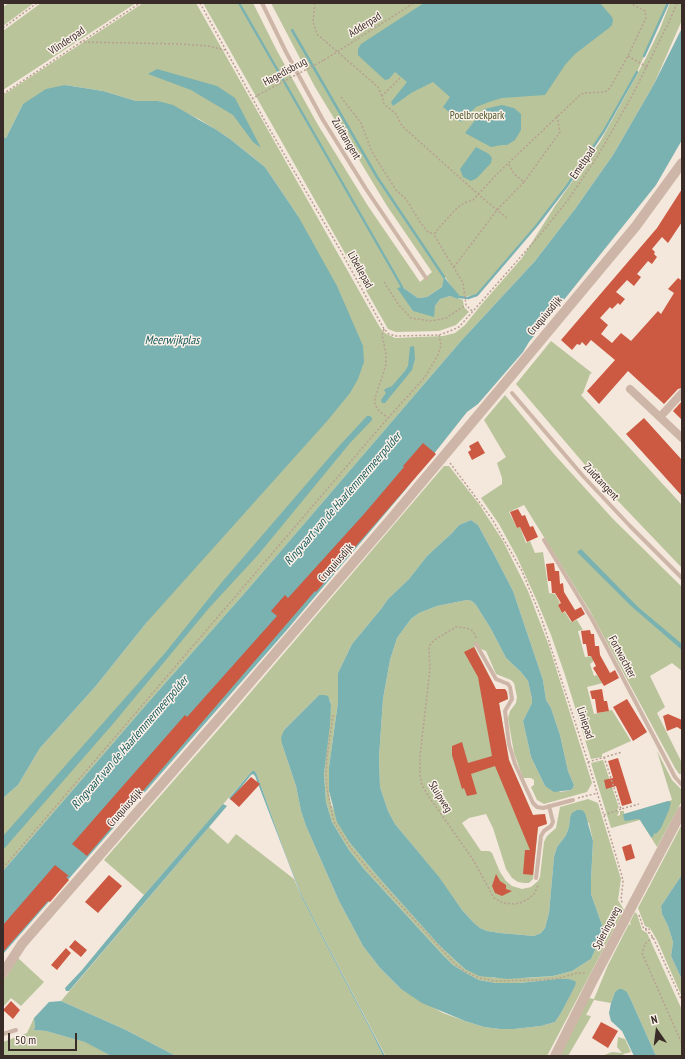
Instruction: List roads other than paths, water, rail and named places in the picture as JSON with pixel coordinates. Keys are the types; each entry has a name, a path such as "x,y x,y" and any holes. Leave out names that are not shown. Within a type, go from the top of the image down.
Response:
{"street":[{"name":"Cruquiusdijk","path":"3,973 22,944 229,708 636,226 682,163"},
{"path":"630,389 682,438"},
{"path":"660,417 682,393"},
{"name":"Spieringweg","path":"555,1056 682,811"}],"lane":[{"name":"Zuidtangent","path":"262,3 286,52 323,120 366,189 426,278"},
{"name":"Zuidtangent","path":"512,393 583,476 682,578"},
{"name":"Fortwachter","path":"544,540 592,619 675,778 682,785"},
{"path":"476,644 496,679 508,684 510,687 512,699 506,708 505,714 511,755 519,775 535,805 540,808 573,800"},
{"path":"536,878 541,836 553,822 549,806"},
{"path":"3,1034 16,1030"}],"water":[{"path":"424,3 600,3 613,20 612,25 609,28 575,54 565,65 545,95 502,98 489,102 476,107 461,122 443,107 450,97 433,82 411,93 393,106 391,102 407,82 395,72 389,79 385,80 358,55 358,49 361,44"},
{"name":"Ringvaart van de Haarlemmermeerpolder","path":"682,28 682,140 656,185 529,342 523,352 478,404 467,412 406,489 286,631 3,954 3,871 461,341 535,261 575,209 613,155 654,84"},
{"path":"157,69 217,86 235,98 261,148 253,142 233,115 191,90 148,74"},
{"name":"Meerwijkplas","path":"65,85 103,91 136,101 158,101 173,105 230,139 265,167 298,216 337,286 363,346 364,362 358,379 350,393 328,420 147,622 95,687 40,748 18,785 3,798 3,138 6,138 23,104 46,89"},
{"path":"502,105 514,108 521,114 521,130 515,140 507,145 491,147 465,133 484,109"},
{"path":"476,147 489,154 492,158 491,163 477,178 471,181 463,177 460,169"},
{"path":"444,277 459,297 458,299 450,296 440,299 435,306 434,317 413,311 397,288 402,287 418,298 427,297 442,287"},
{"path":"414,346 415,359 412,370 385,403 382,403 381,400 386,393 384,390 392,386 405,371 408,366 410,347"},
{"path":"367,416 370,416 372,420 350,443 258,555 209,608 112,725 3,850 3,836 165,653 222,582 340,445"},
{"path":"471,520 478,525 513,591 543,680 546,700 551,708 560,735 568,771 574,785 573,788 571,790 554,792 545,786 531,757 523,721 532,703 528,681 506,658 491,629 476,605 472,601 467,600 437,606 419,613 411,619 397,638 390,660 383,699 379,757 380,787 388,811 395,824 439,877 462,910 480,928 487,931 500,933 534,936 541,933 545,928 549,913 554,857 557,847 566,835 572,813 577,810 582,810 585,813 593,841 591,894 603,932 591,959 572,971 553,976 508,979 479,976 465,969 439,945 350,843 337,822 329,791 329,767 338,702 338,673 352,644 388,599 409,579 427,556 459,525"},
{"path":"581,549 638,607 682,644 682,650 631,606 577,552"},
{"path":"319,695 328,696 331,704 324,774 326,802 332,822 349,850 364,869 442,954 453,965 466,973 479,980 496,983 519,983 557,979 569,979 575,981 575,986 555,1022 541,1026 500,1029 484,1027 465,1021 422,1003 401,989 380,968 363,946 339,901 306,826 301,811 296,786 282,744 281,738 284,730"},
{"path":"252,771 255,771 257,775 302,896 385,1056 383,1056 302,898 255,776 253,774 251,775 231,800 229,798"},
{"path":"668,801 671,802 669,810 661,828 656,834 654,833 653,837 651,837 640,820 625,821 624,819 624,814"},
{"path":"223,804 227,806 69,991 66,991 65,988"},
{"path":"681,876 682,980 671,956 673,942 662,914 661,906"},
{"path":"619,989 627,992 656,1056 634,1056 622,1031 611,1021 609,1013 611,1003 615,992"},
{"path":"61,1001 126,1030 176,1056 111,1056 85,1042 46,1031 33,1030 35,1028 34,1018 49,1002"}],"waterway":[{"path":"239,3 402,287"},
{"path":"644,56 668,3"},
{"path":"292,30 377,177 444,277"},
{"path":"459,297 468,298 477,295 537,225 567,186 604,131 637,72"}],"park label":[{"name":"Poelbroekpark","path":"477,116"}]}
